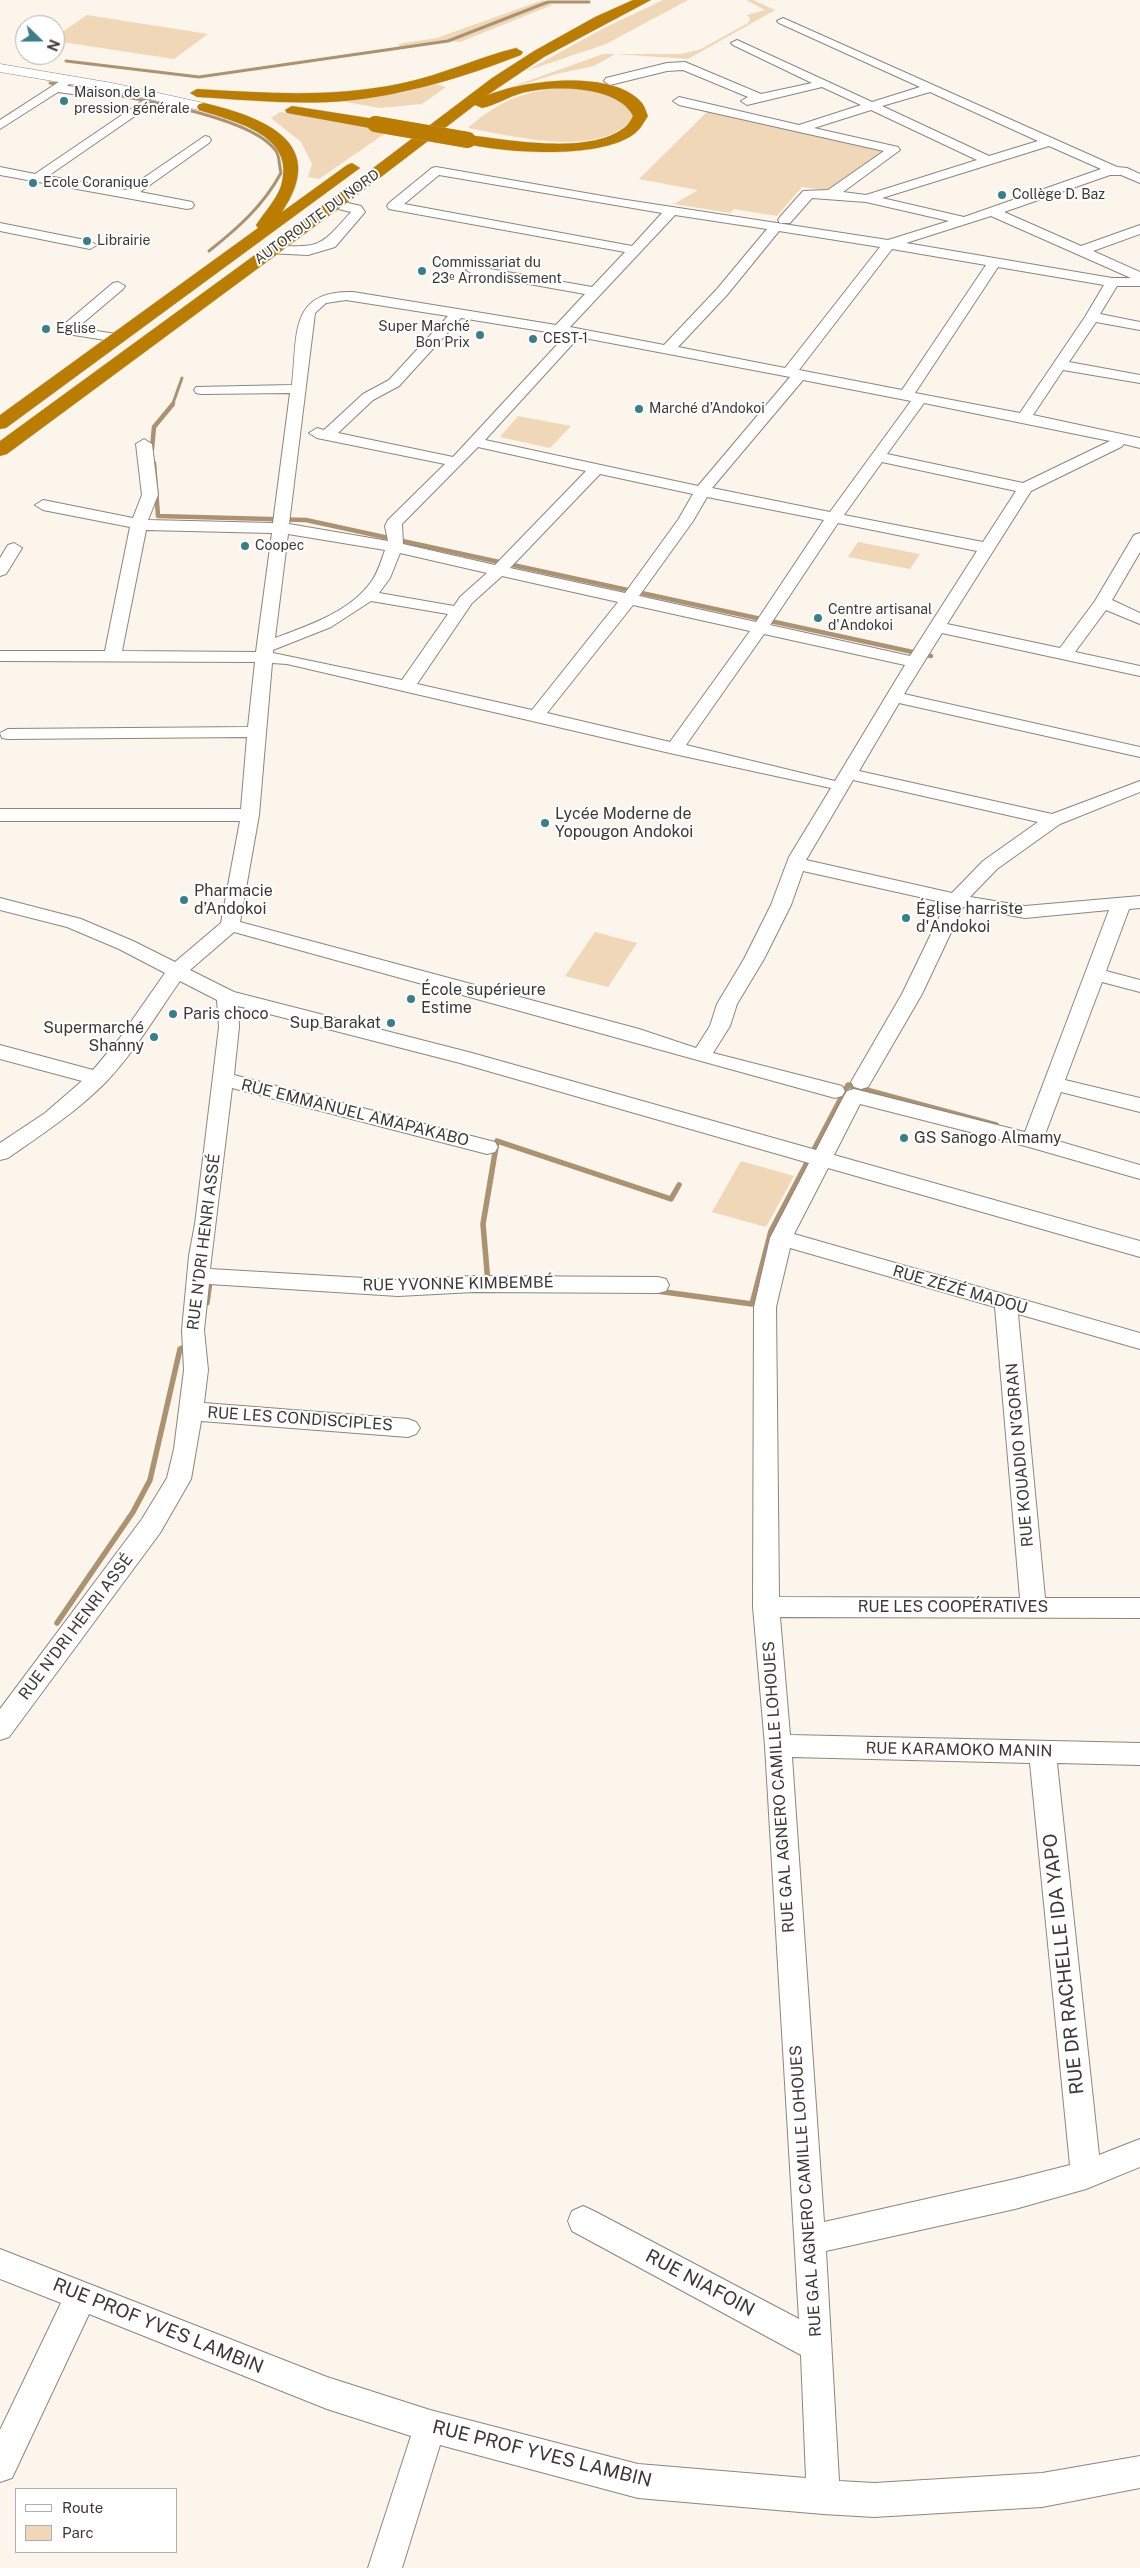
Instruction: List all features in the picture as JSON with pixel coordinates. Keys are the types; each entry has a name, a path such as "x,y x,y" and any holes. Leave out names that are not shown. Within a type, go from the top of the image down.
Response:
{"highway":[{"path":"466,85 516,52 617,0"},
{"name":"AUTOROUTE DU NORD","path":"0,450 335,204 497,81 539,54 600,20 644,0"},
{"path":"196,93 279,98 364,94 432,81 516,52"},
{"path":"196,93 468,140 532,146 584,145 622,136 637,125 642,116 638,106 614,92 587,87 544,86 500,96 439,126"},
{"path":"204,107 261,127 285,145 291,158 293,170 289,186 255,238"},
{"path":"387,143 426,114"},
{"name":"AUTOROUTE DU NORD","path":"0,424 363,160"}],"main road":[{"path":"0,62 196,93"},
{"path":"0,68 62,84 204,107"}],"street":[{"path":"783,21 1048,142 1140,179"},
{"path":"737,43 989,161"},
{"path":"610,81 667,67 685,66 760,98"},
{"path":"0,125 62,84 95,94"},
{"path":"718,109 822,84"},
{"path":"801,128 869,105 929,88"},
{"path":"679,101 894,150 830,195"},
{"path":"37,178 144,104"},
{"path":"129,194 205,140"},
{"path":"865,199 1048,142"},
{"path":"535,717 629,599 685,520 702,491 795,374 889,244 1140,165"},
{"path":"0,171 187,205"},
{"path":"394,206 436,171 673,210 780,224 994,263 1112,282 1140,282"},
{"path":"0,186 17,174"},
{"path":"666,350 722,292 808,194 865,199 963,220"},
{"path":"335,204 356,209 394,206 634,250"},
{"path":"272,250 308,251 330,244 358,212 356,209"},
{"path":"560,329 673,210"},
{"path":"992,212 1140,277"},
{"path":"0,227 90,246"},
{"path":"1081,251 1140,229"},
{"path":"674,749 878,457 994,263"},
{"path":"473,270 596,292"},
{"path":"1024,418 1092,317 1112,282"},
{"path":"118,286 66,330 118,338"},
{"path":"0,1153 52,1118 98,1078 126,1044 176,972 230,925 250,816 256,732 265,652 308,313 316,302 339,296 353,296 560,329 1024,418 1140,443"},
{"path":"327,435 368,397 394,383 458,313"},
{"path":"1092,317 1140,326"},
{"path":"265,652 338,615 368,596 380,581 394,548 396,542 392,528 394,523 456,462 576,332"},
{"path":"1059,364 1140,379"},
{"path":"201,390 299,389"},
{"path":"294,428 456,462"},
{"path":"474,442 702,491 988,548"},
{"path":"112,658 139,524 150,495 144,444"},
{"path":"701,1056 720,1026 732,994 754,959 781,906 798,857 915,662 939,627 1025,488 1116,444"},
{"path":"878,457 1025,488"},
{"path":"406,687 466,600 500,569 597,468"},
{"path":"43,505 139,524 166,527 282,528 394,548 500,569 915,662"},
{"path":"1065,654 1103,602 1140,538"},
{"path":"0,571 14,548"},
{"path":"368,596 457,611"},
{"path":"1103,602 1140,619"},
{"path":"939,627 1140,671"},
{"path":"0,656 112,658 265,652 535,717 827,782"},
{"path":"894,697 1140,752"},
{"path":"8,734 256,732"},
{"path":"848,774 1053,820"},
{"name":"RUE GAL AGNERO CAMILLE LOHOUES","path":"823,2496 817,2346 778,1746 766,1607 765,1307 781,1238 811,1156 850,1089 912,994 957,900 990,865 1053,820 1140,786"},
{"path":"0,815 250,816"},
{"path":"797,864 957,900 1025,912 1130,903"},
{"path":"1032,1140 1055,1084 1094,974 1130,903"},
{"path":"0,904 74,923 132,948 227,997 465,1058 1140,1249"},
{"path":"230,925 632,1034 701,1056 850,1089 1140,1172"},
{"path":"1094,974 1140,986"},
{"name":"RUE N’DRI HENRI ASSÉ","path":"0,1729 164,1506 179,1479 192,1411 196,1370 193,1330 229,1027 227,997"},
{"path":"0,1052 98,1078"},
{"name":"RUE EMMANUEL AMAPAKABO","path":"223,1080 487,1148"},
{"path":"1055,1084 1140,1105"},
{"name":"RUE ZÉZÉ MADOU","path":"781,1238 1140,1341"},
{"name":"RUE YVONNE KIMBEMBÉ","path":"199,1276 398,1288 474,1284 658,1285"},
{"name":"RUE KOUADIO N’GORAN","path":"1006,1303 1033,1607"},
{"name":"RUE LES CONDISCIPLES","path":"192,1411 408,1428"},
{"name":"RUE LES COOPÉRATIVES","path":"766,1607 1140,1608"},
{"name":"RUE KARAMOKO MANIN","path":"778,1746 1140,1754"},
{"name":"RUE DR RACHELLE IDA YAPO","path":"1042,1752 1086,2175"},
{"path":"809,2240 1016,2194 1086,2175 1140,2153"},
{"name":"RUE NIAFOIN","path":"583,2221 817,2346"},
{"name":"RUE PROF YVES LAMBIN","path":"0,2264 327,2393 430,2426 638,2482 874,2500 1042,2490 1140,2472"},
{"path":"0,2466 81,2296"},
{"path":"385,2568 430,2426"}],"green space":[{"path":"543,0 552,5 460,42 448,41 402,48 398,44 437,38"},
{"path":"663,0 688,0 606,44 526,71 604,28"},
{"path":"746,0 753,0 775,10 688,59 615,54 680,54 699,50 748,23 750,19 747,15 765,10"},
{"path":"87,15 208,34 174,59 65,43 65,30"},
{"path":"603,54 615,54 594,66 556,74 486,96"},
{"path":"436,84 446,87 422,104 380,108 346,102 346,98 399,93"},
{"path":"568,88 606,93 623,101 635,116 620,129 601,138 580,141 556,142 508,136 468,128 491,110 514,98 539,91"},
{"path":"709,110 892,150 831,191 802,187 777,216 734,209 730,213 674,204 698,190 639,179"},
{"path":"280,112 390,130 319,179 308,177 312,164 301,142 271,118"},
{"path":"518,416 571,426 550,448 500,437"},
{"path":"858,542 920,554 910,569 848,557"},
{"path":"595,932 637,943 608,987 565,976"},
{"path":"741,1161 794,1176 766,1227 712,1212"}],"waterway":[{"path":"66,61 199,77 448,41 548,2 589,2"},
{"path":"50,83 62,85"},
{"path":"93,91 163,104 219,119 243,128 263,139 276,151 281,173 274,185 249,216 209,251"},
{"path":"172,405 182,378"},
{"path":"152,449 154,427 172,405"},
{"path":"154,463 158,516 306,520 931,656"},
{"path":"657,1291 752,1304 771,1231 848,1085 996,1125"},
{"path":"488,1283 483,1224 497,1141 671,1199 679,1185"},
{"path":"207,1303 210,1281 213,1279"},
{"path":"57,1623 133,1512 150,1480 180,1349 189,1345"}],"place":[{"name":"Maison de la pression générale","path":"64,101"},
{"name":"Ecole Coranique","path":"33,183"},
{"name":"Collège D. Baz","path":"1002,195"},
{"name":"Librairie","path":"87,241"},
{"name":"Commissariat du 23ᵉ Arrondissement","path":"422,271"},
{"name":"Eglise","path":"46,329"},
{"name":"Super Marché Bon Prix","path":"480,335"},
{"name":"CEST-1","path":"533,339"},
{"name":"Marché d’Andokoi","path":"639,409"},
{"name":"Coopec","path":"245,546"},
{"name":"Centre artisanal d'Andokoi","path":"818,618"},
{"name":"Lycée Moderne de Yopougon Andokoi","path":"545,823"},
{"name":"Pharmacie d’Andokoi","path":"184,900"},
{"name":"Église harriste d'Andokoi","path":"906,918"},
{"name":"École supérieure Estime","path":"411,999"},
{"name":"Paris choco","path":"173,1014"},
{"name":"Sup Barakat","path":"391,1023"},
{"name":"Supermarché Shanny","path":"154,1037"},
{"name":"GS Sanogo Almamy","path":"904,1138"}]}
